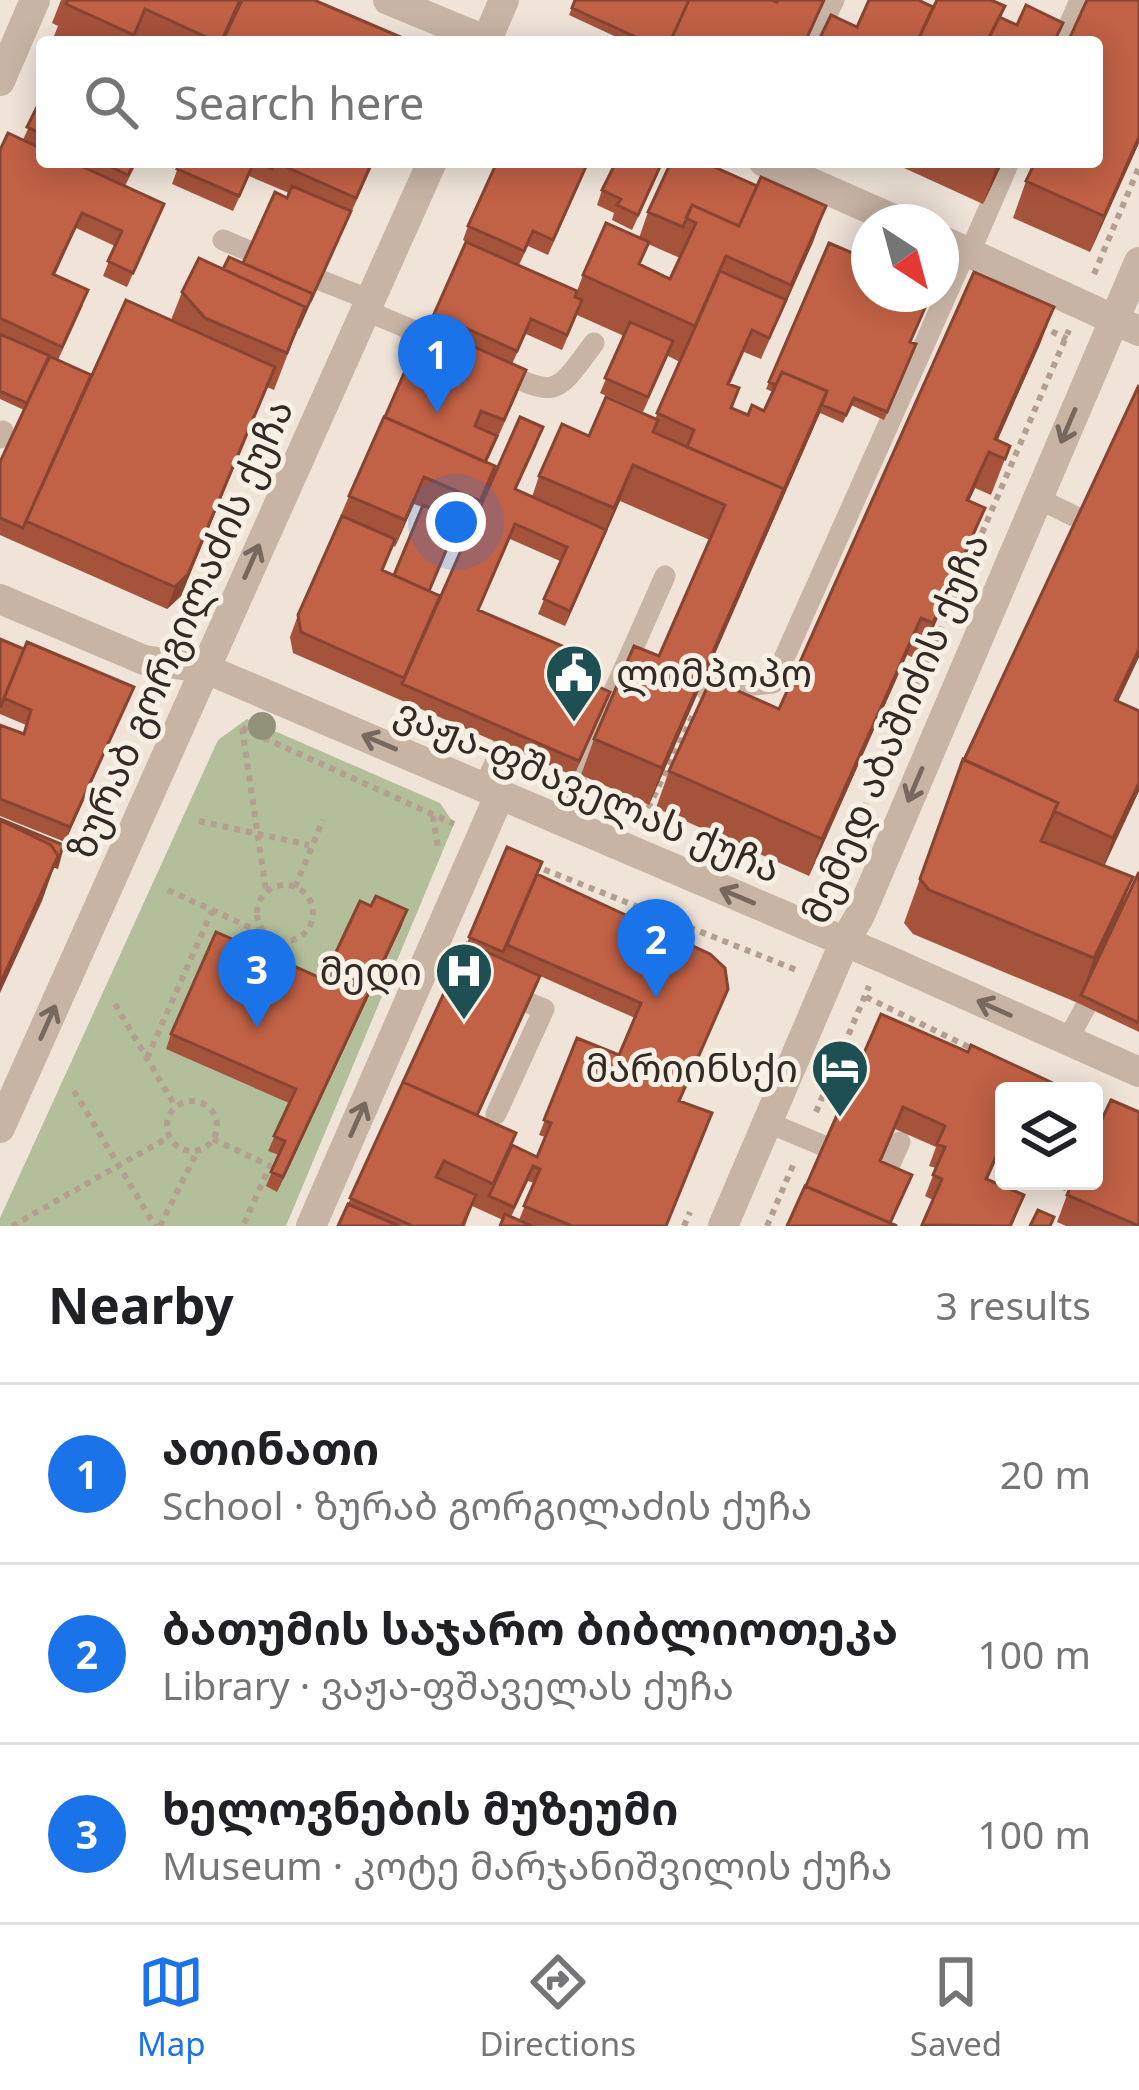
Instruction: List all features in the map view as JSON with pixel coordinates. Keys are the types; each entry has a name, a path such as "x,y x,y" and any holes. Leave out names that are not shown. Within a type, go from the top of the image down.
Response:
{"street":[{"path":"0,81 35,0"},
{"path":"388,0 474,36"},
{"path":"490,36 504,0"},
{"name":"ზურაბ გორგილაძის ქუჩა","path":"0,1128 429,168"},
{"path":"778,168 859,204"},
{"path":"959,248 1127,325"},
{"name":"მემედ აბაშიძის ქუჩა","path":"723,1226 1037,498 1127,325 1139,262"},
{"name":"ვაჟა-ფშაველას ქუჩა","path":"0,599 144,660 204,668 845,941 1139,1072"},
{"path":"311,1226 436,961 492,790"}],"lane":[{"path":"817,36 834,0"},
{"path":"1065,36 1080,0"},
{"path":"959,248 1006,168"},
{"path":"223,240 249,251"},
{"path":"320,280 540,390 566,381 594,343"},
{"path":"706,690 773,683 932,312"},
{"path":"1037,498 1080,519"},
{"path":"556,820 665,576"},
{"path":"492,790 503,745"},
{"path":"496,1114 544,1010 529,1003"},
{"path":"1067,1041 1086,1006"},
{"path":"767,1122 824,1147"},
{"path":"878,1170 886,1173 900,1142"}],"path":[{"path":"1085,291 1139,167"},
{"path":"823,908 1070,327"},
{"path":"643,819 706,690"},
{"path":"264,933 256,916 266,892 242,728 454,824"},
{"path":"295,887 323,820"},
{"path":"200,821 310,845"},
{"path":"168,890 264,933 290,941 306,933 312,907 295,887 276,886 266,892"},
{"path":"147,1058 212,911"},
{"path":"865,997 987,1056"},
{"path":"115,1004 176,1106"},
{"path":"74,1091 158,1226 198,1150 214,1139 217,1119 207,1105 191,1100 176,1106 167,1121 169,1137 182,1149 198,1150"},
{"path":"12,1226 169,1137"},
{"path":"214,1139 270,1166 243,1226"}],"green space":[{"path":"247,719 440,803 454,824 286,1226 0,1226 218,740"}],"building":[{"path":"68,0 240,0 224,36 204,36 145,9 134,35 66,4"},
{"path":"242,0 314,0 398,36 225,36"},
{"path":"575,0 689,0 673,36 634,36 572,8"},
{"path":"689,0 824,0 808,36 673,36"},
{"path":"869,0 918,0 933,7 920,36 821,36 831,15 857,27"},
{"path":"937,0 991,0 1005,6 990,36 920,36"},
{"path":"1087,0 1139,0 1139,137 1104,216 1026,181 1032,168 1103,168 1103,36 1071,36"},
{"path":"1026,5 1063,23 1057,36 990,36 999,17 1017,25"},
{"path":"36,109 36,131 27,127"},
{"path":"8,133 36,146 36,168 85,168 164,204 133,273 108,261 122,231 82,213 53,274 88,290 62,347 0,318 0,150"},
{"path":"177,168 251,168 239,196"},
{"path":"288,168 369,168 356,198"},
{"path":"494,168 585,168 553,240 533,231 524,251 468,226"},
{"path":"613,168 659,168 638,215 617,205 621,199 602,190"},
{"path":"668,168 716,168 757,186 739,226 692,205 683,227 648,212"},
{"path":"761,177 826,206 791,285 726,256 695,326 583,275 606,223 649,242 639,264 670,279 696,223 686,218 692,205 739,226"},
{"path":"292,186 351,211 310,302 313,294 243,263 275,192 287,198"},
{"path":"466,242 577,291 575,297 582,300 567,335 531,319 517,351 434,314"},
{"path":"829,243 851,252 851,312 923,312 910,342 916,344 887,412 854,398 846,415 822,405 827,391 782,372 776,385 769,382"},
{"path":"229,257 313,294 298,328 305,307 223,269"},
{"path":"199,258 305,307 287,353 205,318 182,292"},
{"path":"720,271 786,300 769,338 752,330 728,384 739,388 731,408 748,415 752,405 764,411 782,372 827,391 778,503 784,489 687,447 694,430 657,413"},
{"path":"974,272 1054,307 995,439 1010,446 1005,459 989,452 967,500 985,508 933,623 921,618 822,839 669,771 711,679 779,709"},
{"path":"126,300 275,367 188,574 175,587 26,521"},
{"path":"630,322 673,341 648,397 605,378"},
{"path":"425,325 526,370 504,420 481,411 475,426 497,436 485,462 385,417"},
{"path":"0,334 50,356 27,403 0,391"},
{"path":"49,356 91,375 23,528 0,518 0,462"},
{"path":"1139,385 1139,649 1115,700 1139,711 1139,783 1113,838 1054,811 1058,803 964,760"},
{"path":"606,397 658,420 653,432 784,489 662,768 594,739 634,646 659,656 725,505 633,465 614,508 539,476 562,424 589,436"},
{"path":"384,417 495,466 480,501 424,477 405,520 349,496"},
{"path":"520,417 543,427 515,489 606,530 570,611 544,599 567,547 515,524 478,610 574,651 565,672 610,692 579,761 402,684"},
{"path":"423,505 459,520 429,591 394,575"},
{"path":"342,516 395,539 382,570 440,596 404,678 301,632 298,615"},
{"path":"0,639 24,649 1,706 0,705"},
{"path":"27,642 134,687 70,827 0,799 0,725 24,734 31,710 4,698"},
{"path":"963,759 1058,803 1041,841 1133,877 1094,958 929,890 920,879"},
{"path":"0,819 63,845 57,867 58,856 51,845"},
{"path":"0,820 51,845 58,856 0,984"},
{"path":"507,847 542,862 503,952 469,937"},
{"path":"1139,872 1139,1023 1081,995"},
{"path":"537,874 710,954 725,968 728,989 679,1101 712,1113 666,1226 572,1226 524,1206 540,1169 533,1166 514,1207 489,1196 512,1145 537,1157 551,1123 544,1120 577,1038 619,1055 641,1003 507,945"},
{"path":"376,896 407,910 283,1177 271,1172 285,1141 274,1136 296,1089 171,1034 216,932 355,993 359,983 328,969 360,901 371,906"},
{"path":"467,943 540,976 477,1115 403,1082"},
{"path":"881,1014 968,1052 971,1045 1051,1082 995,1082 995,1158 986,1179 995,1183 995,1190 1024,1195 1010,1226 922,1225 942,1179 933,1175 945,1147 937,1144 945,1126 903,1107 880,1161 912,1175 890,1223 806,1186"},
{"path":"403,1082 516,1133 493,1184 444,1161 436,1177 476,1195 462,1226 413,1226 350,1198"},
{"path":"1111,1100 1139,1112 1139,1226 1067,1195 1069,1190 1103,1190 1103,1117"},
{"path":"805,1186 897,1226 787,1226"},
{"path":"348,1204 399,1226 338,1226"},
{"path":"1038,1210 1054,1217 1050,1226 1030,1226"},
{"path":"505,1214 532,1226 500,1226"}],"place":[{"name":"ათინათი","path":"437,413"},
{"name":"ლიმპოპო","path":"574,724"},
{"name":"ბათუმის საჯარო ბიბლიოთეკა","path":"656,998"},
{"name":"მედი","path":"464,1022"},
{"name":"ხელოვნების მუზეუმი","path":"257,1028"},
{"name":"მარიინსქი","path":"840,1119"}]}
